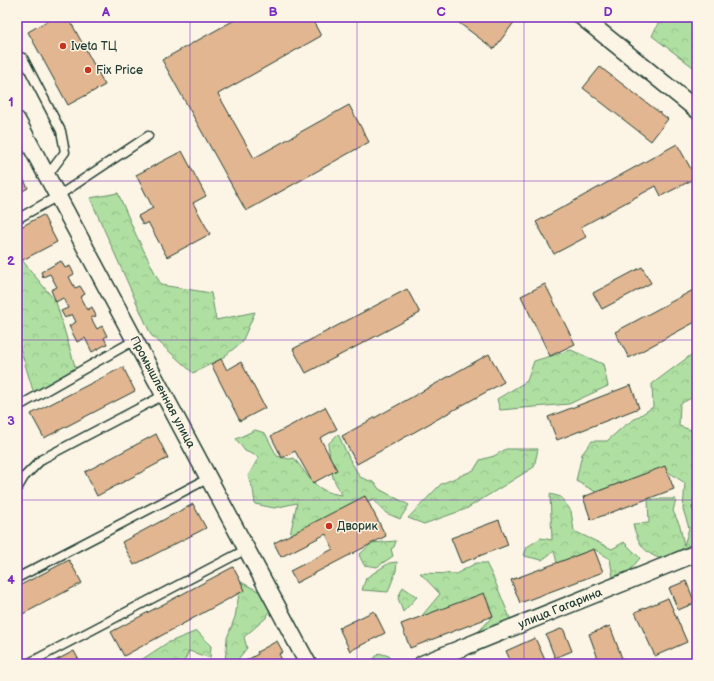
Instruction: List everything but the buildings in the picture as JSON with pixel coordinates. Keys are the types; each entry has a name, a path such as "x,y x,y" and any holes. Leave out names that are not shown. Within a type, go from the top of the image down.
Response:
{"street":[{"path":"582,17 697,110"},
{"name":"Промышленная улица","path":"17,120 308,664"},
{"name":"улица Гагарина","path":"422,664 697,553"}],"lane":[{"path":"17,56 23,58 61,131 65,152 47,176"},
{"path":"17,219 58,196 148,136"},
{"path":"17,408 135,340"},
{"path":"17,489 24,477 42,459 164,395"},
{"path":"17,578 209,478"},
{"path":"27,664 247,549"}],"green space":[{"path":"661,17 697,17 697,30 692,33 694,43 697,47 697,70 652,36"},
{"path":"118,193 136,235 161,285 211,293 216,320 255,312 242,342 221,359 193,373 151,335 90,198"},
{"path":"22,260 56,302 77,373 35,397 17,338 17,263"},
{"path":"571,350 603,364 608,386 569,404 500,410 497,399 527,381 534,361"},
{"path":"691,355 697,360 697,395 680,404 679,426 697,432 697,541 663,559 646,551 639,541 633,524 649,523 648,499 676,499 673,511 680,526 684,546 689,528 683,509 685,483 668,472 644,474 596,492 576,481 582,454 592,441 607,441 624,426 653,407 652,384"},
{"path":"255,430 265,433 277,456 289,459 294,458 309,478 319,487 325,491 342,495 333,478 328,444 338,434 360,477 375,483 379,489 409,505 400,519 386,513 373,499 349,509 288,544 297,503 274,508 255,504 253,489 248,476 259,457 245,451 236,439"},
{"path":"506,449 538,449 534,467 466,509 424,524 408,518 441,484 474,470 480,460 494,456"},
{"path":"550,494 561,497 571,511 574,531 612,549 624,542 640,558 628,573 613,577 610,559 594,549 557,563 554,551 542,560 524,556 527,547 541,538 552,540"},
{"path":"396,541 394,547 391,549 393,556 377,567 364,565 359,555 372,543"},
{"path":"397,562 396,571 388,592 362,590 366,578 389,563"},
{"path":"476,563 486,563 510,618 495,640 475,654 444,655 453,644 479,631 493,616 488,603 473,597 420,618 440,594 420,573 456,574"},
{"path":"241,582 262,593 270,609 267,617 244,637 247,648 235,663 225,663 227,638 235,617"},
{"path":"403,587 417,597 403,612 398,598"},
{"path":"197,631 211,646 210,658 189,651 183,664 135,664 167,643"},
{"path":"379,653 389,656 391,664 369,664"}],"place":[{"name":"Iveta ТЦ","path":"63,46"},
{"name":"Fix Price","path":"88,70"},
{"name":"Дворик","path":"329,526"}]}
